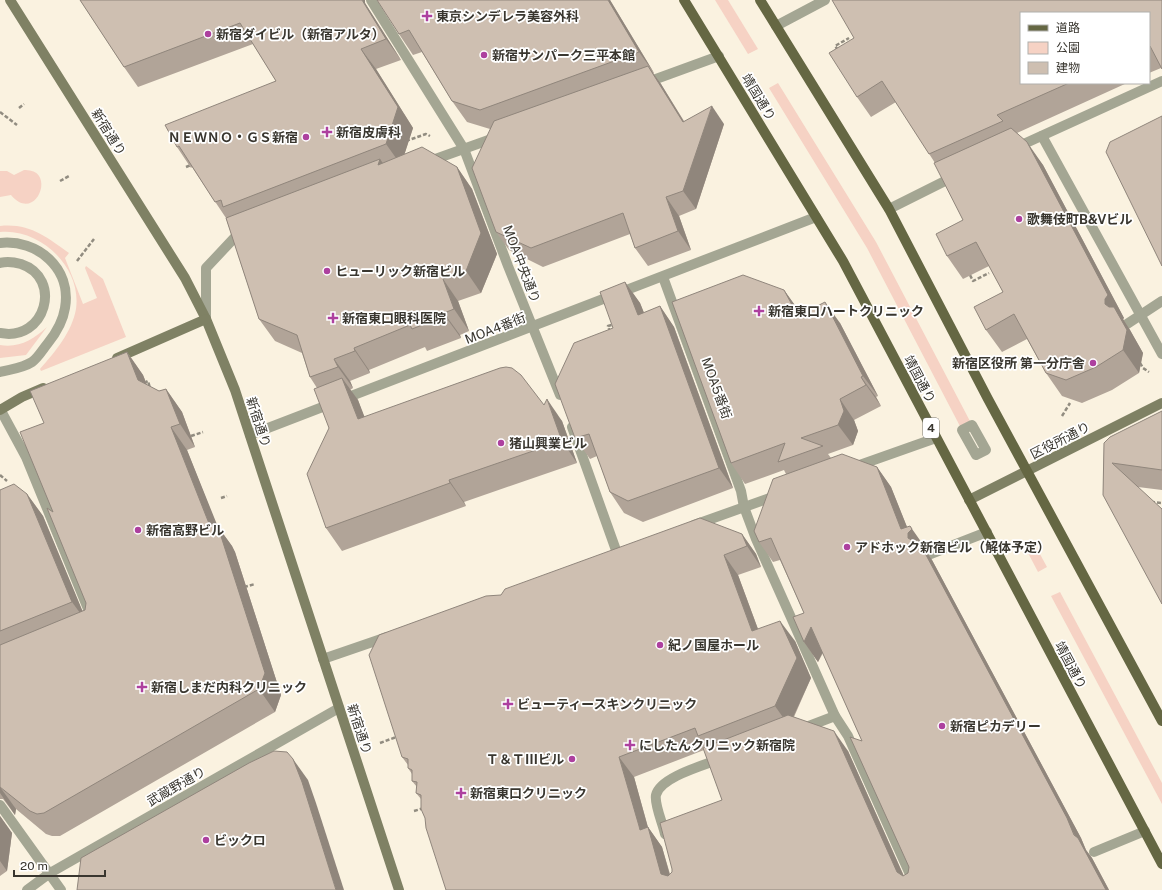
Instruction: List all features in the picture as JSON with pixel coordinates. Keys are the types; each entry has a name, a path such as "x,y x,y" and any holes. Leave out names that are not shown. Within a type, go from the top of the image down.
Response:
{"main road":[{"name":"靖国通り","path":"684,0 843,262 1162,864"},
{"path":"760,0 890,210 1027,471 1162,721"}],"street":[{"name":"新宿通り","path":"10,0 178,266 206,319 227,367 399,890"},
{"name":"MOA中央通り","path":"371,0 464,149 563,403"},
{"path":"776,26 825,0"},
{"path":"634,87 719,56"},
{"path":"1007,152 1162,81"},
{"path":"419,165 510,132"},
{"path":"1042,136 1162,354"},
{"path":"890,210 965,172"},
{"name":"MOA4番街","path":"250,435 816,217"},
{"path":"104,363 206,319 206,268 237,235 251,229"},
{"path":"0,242 24,244 46,256 61,275 66,298 65,308 57,330 34,361 26,365 0,372"},
{"path":"0,263 14,262 28,266 40,278 45,291 45,301 42,312 30,328 19,334 0,333"},
{"name":"MOA5番街","path":"663,277 761,552 836,716 848,736 917,890"},
{"path":"1127,324 1162,301"},
{"path":"54,384 22,397 0,409 26,457 96,628"},
{"name":"区役所通り","path":"969,500 1162,403"},
{"path":"568,418 617,553"},
{"path":"843,471 936,438"},
{"path":"684,529 786,492"},
{"path":"928,555 987,532"},
{"path":"323,659 393,635"},
{"name":"武蔵野通り","path":"27,890 50,873 339,708"},
{"path":"794,731 836,716"},
{"path":"668,845 656,800 656,793 663,784 675,777 727,757"},
{"path":"0,805 61,890"},
{"path":"1094,852 1145,831"}],"path":[{"path":"840,54 835,46 848,38"},
{"path":"19,108 24,104"},
{"path":"0,112 17,125"},
{"path":"401,141 409,141 426,134"},
{"path":"186,167 192,164"},
{"path":"60,181 69,176"},
{"path":"77,267 76,262 94,239"},
{"path":"970,275 973,281 989,273"},
{"path":"611,333 608,326 619,322"},
{"path":"1138,360 1143,368"},
{"path":"144,383 148,382 153,395"},
{"path":"1062,416 1070,403"},
{"path":"191,436 203,432"},
{"path":"0,475 7,481"},
{"path":"221,498 227,496"},
{"path":"1144,501 1162,503"},
{"path":"244,588 255,584"},
{"path":"380,743 401,735"},
{"path":"414,811 429,806"}],"green space":[{"path":"715,0 728,0 758,49 748,54"},
{"path":"778,83 876,242 972,425 962,430 867,248 769,88"},
{"path":"24,170 34,172 40,177 40,193 35,200 28,203 20,202 11,195 0,197 0,171 7,171 14,175"},
{"path":"0,226 20,227 37,232 69,253 65,258 83,304 97,298 85,268 86,266 103,279 126,337 41,371 40,369 62,341 71,326 76,309 76,293 72,279 65,265 55,253 30,236 15,232 0,232"},
{"path":"47,327 26,355 0,358 0,345 7,346 20,344 36,336"},
{"path":"1032,543 1035,545 1047,567 1038,572 1027,551 1028,545"},
{"path":"1060,592 1162,783 1162,804 1051,596"}],"building":[{"path":"80,0 362,0 386,39 361,49 398,107 386,144 223,207 221,200 215,202 179,146 177,147 165,125 276,81 240,23 124,67"},
{"path":"377,0 608,0 639,52 480,110 452,101 409,30 399,34"},
{"path":"832,0 1162,0 1162,69 1150,46 1150,12 1020,12 1020,84 1067,84 997,115 1003,121 929,154 882,81 857,97 829,53 854,38"},
{"path":"648,66 683,122 712,106 683,191 666,197 678,231 635,248 623,213 531,248 496,232 472,168 494,121"},
{"path":"1162,116 1162,266 1106,152 1110,142"},
{"path":"1011,128 1027,142 1108,295 1105,299 1105,304 1109,307 1114,307 1127,330 1123,350 1096,367 1066,380 1046,373 1014,314 986,330 974,307 1003,292 976,242 947,256 936,234 963,220 934,163"},
{"path":"422,147 457,167 481,233 466,271 443,279 454,309 444,313 445,316 412,329 410,325 354,348 355,351 334,359 338,367 310,377 297,335 259,319 226,218 380,159 378,165"},
{"path":"743,275 784,290 798,316 825,302 863,376 861,377 866,385 840,399 844,411 838,425 801,438 823,446 778,462 785,443 731,463 672,302"},
{"path":"625,282 638,315 660,306 719,468 628,501 610,492 589,434 575,438 555,384 574,343 613,328 600,292"},
{"path":"127,352 138,380 159,391 166,389 180,424 171,427 210,526 216,524 219,530 265,673 259,689 44,813 37,814 30,811 0,787 0,645 85,610 86,603 47,508 53,512 20,432 44,423 30,391"},
{"path":"506,367 512,368 521,375 544,405 547,399 562,441 449,480 450,483 326,528 307,474 329,428 314,389 342,378 358,419"},
{"path":"1162,411 1162,470 1112,463 1162,509 1162,604 1103,495 1104,443 1110,437"},
{"path":"842,454 877,467 901,529 910,526 912,529 908,533 908,538 913,541 918,540 1067,818 1074,835 1078,838 1106,890 446,890 421,809 421,795 416,793 417,782 412,781 412,770 408,768 408,759 402,757 369,655 379,635 486,596 501,595 505,589 700,518 742,534 747,546 724,555 752,631 780,621 797,658 775,706 698,736 695,728 619,757 640,830 648,827 661,874 668,876 672,872 672,869 660,823 722,800 703,748 788,715 834,731 897,872 903,876 908,873 909,867 850,737 862,741 811,627 804,642 793,617 804,613 771,538 759,542 754,531 773,479"},
{"path":"14,484 27,494 72,602 0,631 0,490"},
{"path":"274,751 287,752 293,759 302,782 336,890 77,890 81,858 249,763"}],"place":[{"name":"東京シンデレラ美容外科","path":"427,16"},
{"name":"新宿ダイビル（新宿アルタ）","path":"208,34"},
{"name":"新宿サンパーク三平本館","path":"484,55"},
{"name":"新宿皮膚科","path":"327,132"},
{"name":"ＮＥＷＮＯ・ＧＳ新宿","path":"306,137"},
{"name":"歌舞伎町B&Vビル","path":"1019,219"},
{"name":"ヒューリック新宿ビル","path":"327,271"},
{"name":"新宿東口ハートクリニック","path":"759,311"},
{"name":"新宿東口眼科医院","path":"333,318"},
{"name":"新宿区役所 第一分庁舎","path":"1093,363"},
{"name":"猪山興業ビル","path":"501,443"},
{"name":"新宿高野ビル","path":"138,530"},
{"name":"アドホック新宿ビル（解体予定）","path":"847,547"},
{"name":"紀ノ国屋ホール","path":"660,645"},
{"name":"新宿しまだ内科クリニック","path":"142,687"},
{"name":"ビューティースキンクリニック","path":"508,704"},
{"name":"新宿ピカデリー","path":"942,726"},
{"name":"にしたんクリニック新宿院","path":"630,745"},
{"name":"Ｔ＆ＴⅢビル","path":"572,759"},
{"name":"新宿東口クリニック","path":"461,793"},
{"name":"ビックロ","path":"206,840"}]}
